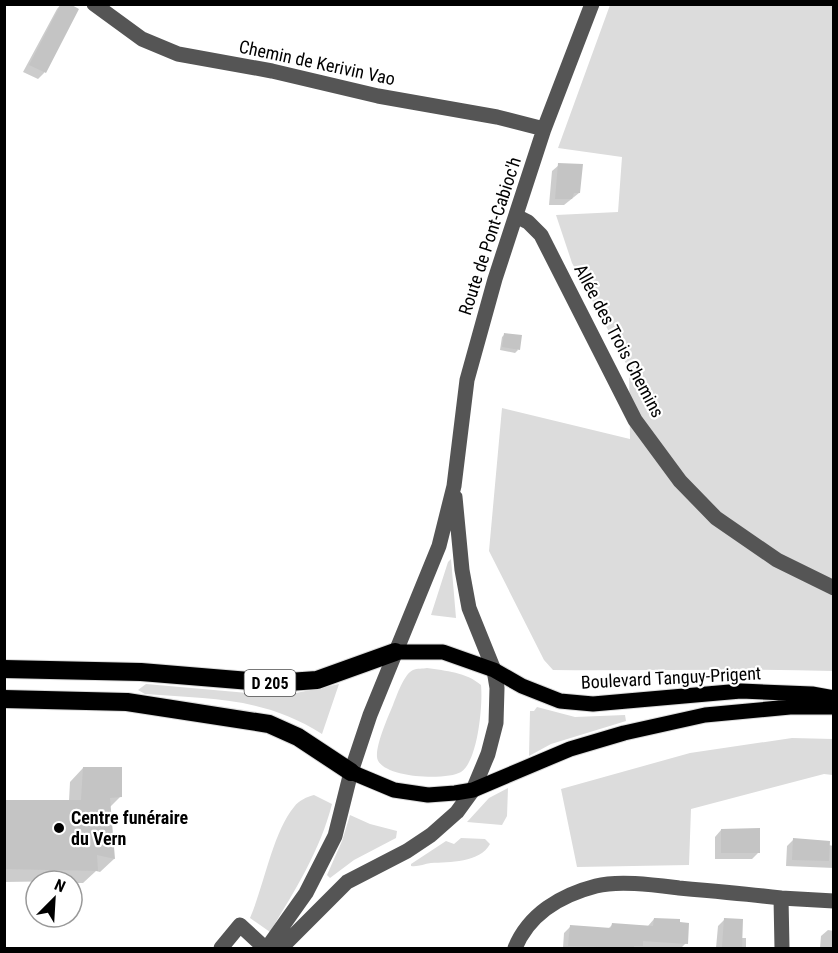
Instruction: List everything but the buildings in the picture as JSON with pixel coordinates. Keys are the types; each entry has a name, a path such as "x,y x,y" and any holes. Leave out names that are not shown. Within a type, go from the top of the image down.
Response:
{"highway":[{"name":"D 205","path":"4,669 141,672 274,683 317,680 395,652"},
{"name":"D 205","path":"4,699 127,702 269,724 298,737 351,772"}],"main road":[{"name":"Boulevard Tanguy-Prigent","path":"395,652 443,652 494,670 522,686 560,701 593,704 741,692 812,694 834,698"},
{"path":"351,772 394,790 428,795 473,790 570,749 624,733 705,715 834,707"}],"street":[{"name":"Chemin de Kerivin Vao","path":"94,4 142,39 178,54 272,71 378,96 497,117 544,129"},
{"name":"Route de Pont-Cabioc'h","path":"395,652 436,553 454,486 466,380 495,279 544,129 592,4"},
{"name":"Allée des Trois Chemins","path":"516,216 528,222 541,236 635,420 680,481 716,518 777,560 834,588"},
{"name":"Route de Pont-Cabioc'h","path":"454,486 462,570 469,608 494,670"},
{"path":"221,948 240,925 266,948 306,892 335,836 351,772 395,652"},
{"path":"281,948 347,882 407,851 432,835 457,812 473,790 488,753 496,723 497,688 494,670"},
{"path":"515,948 520,937 538,914 563,898 598,885 643,884 834,901"},
{"path":"781,898 782,948"}],"shaded area":[{"path":"610,5 833,5 833,671 553,670 544,660 489,551 502,408 630,439 629,369 572,263 556,215 618,212 622,157 558,148"},
{"path":"451,559 456,618 431,615 448,562"},
{"path":"427,668 462,675 481,685 480,718 472,756 461,772 453,775 428,777 401,773 381,764 377,757 378,745 404,680 413,670"},
{"path":"146,684 282,696 339,684 322,734 300,722 258,706 215,699 145,694 138,690"},
{"path":"537,707 575,717 625,715 626,721 551,744 529,756 530,711 534,711"},
{"path":"792,738 833,739 833,775 824,774 691,809 689,865 577,867 561,789 690,753"},
{"path":"508,788 507,816 502,825 467,822 489,798"},
{"path":"314,795 332,804 327,821 306,870 270,932 250,918 280,830 298,802"},
{"path":"350,815 370,824 397,831 396,838 354,860 330,878 327,875 342,841"},
{"path":"461,838 485,839 490,844 479,855 472,858 411,866 446,841 454,844"}],"place":[{"name":"Centre funéraire du Vern","path":"59,828"}]}
